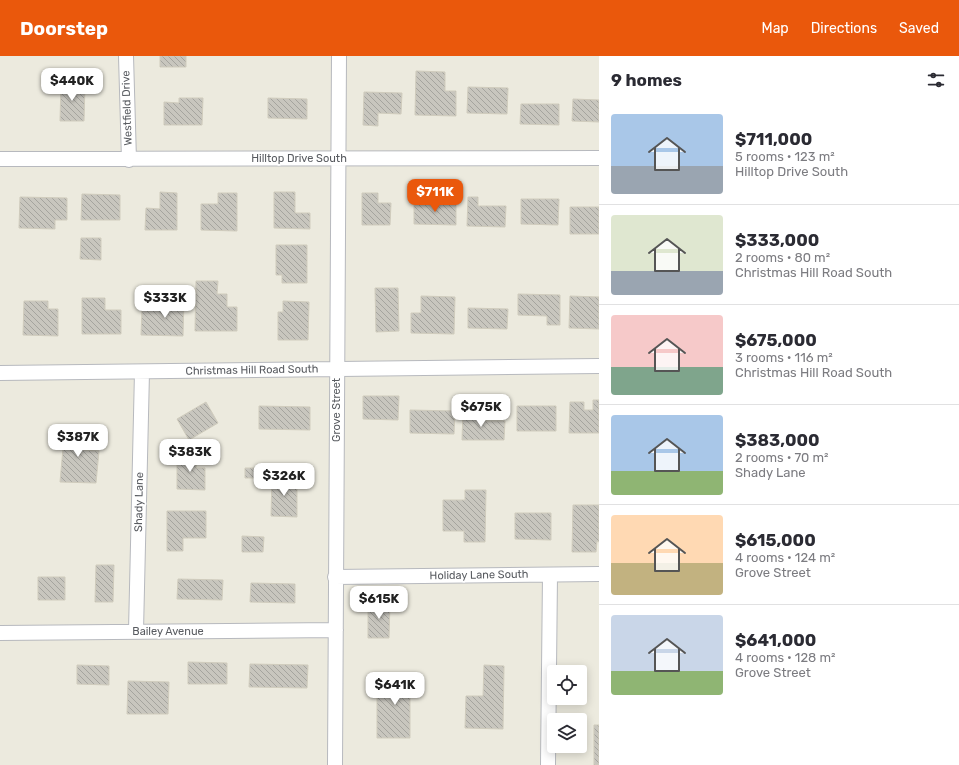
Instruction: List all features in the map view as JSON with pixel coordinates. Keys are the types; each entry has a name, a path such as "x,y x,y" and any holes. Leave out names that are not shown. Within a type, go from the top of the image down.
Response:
{"street":[{"name":"Westfield Drive","path":"126,56 129,160"},
{"name":"Grove Street","path":"335,765 336,369 339,56"},
{"name":"Hilltop Drive South","path":"0,160 599,158"},
{"name":"Christmas Hill Road South","path":"0,373 599,366"},
{"name":"Shady Lane","path":"136,631 142,372"},
{"name":"Holiday Lane South","path":"335,577 599,574"},
{"path":"548,765 550,575"},
{"name":"Bailey Avenue","path":"0,633 336,630"}],"building":[{"path":"160,56 186,56 186,67 160,67"},
{"path":"416,71 445,72 445,91 456,91 456,116 415,115"},
{"path":"61,84 85,84 84,121 60,121"},
{"path":"468,87 508,88 507,114 467,113"},
{"path":"364,92 402,93 401,114 378,113 378,126 363,125"},
{"path":"179,98 203,98 202,125 164,125 164,102 179,103"},
{"path":"268,98 307,99 307,119 268,118"},
{"path":"573,99 599,100 599,122 572,121"},
{"path":"521,104 559,104 559,125 520,124"},
{"path":"160,192 177,193 177,230 145,230 146,208 160,209"},
{"path":"274,192 295,192 295,213 310,213 310,229 274,228"},
{"path":"218,193 237,193 237,231 201,230 201,204 218,204"},
{"path":"362,193 378,193 378,203 391,203 390,225 362,225"},
{"path":"82,194 120,195 120,220 81,220"},
{"path":"20,197 67,198 67,220 55,220 55,229 19,228"},
{"path":"468,197 478,197 478,206 506,206 505,227 467,226"},
{"path":"521,199 559,199 558,225 521,224"},
{"path":"414,201 456,202 456,225 414,224"},
{"path":"570,207 599,207 599,234 570,234"},
{"path":"81,238 101,238 101,260 80,259"},
{"path":"276,245 307,245 307,283 282,283 282,275 276,275"},
{"path":"196,281 218,281 217,294 227,294 227,307 237,307 237,331 195,331"},
{"path":"375,288 398,288 399,331 376,332"},
{"path":"518,294 560,295 560,325 547,325 547,316 518,315"},
{"path":"421,296 455,297 454,334 411,333 411,313 421,313"},
{"path":"570,296 599,297 599,329 569,328"},
{"path":"82,298 105,298 105,310 121,310 121,334 82,334"},
{"path":"162,298 184,299 183,336 141,335 142,310 162,310"},
{"path":"24,301 48,301 48,309 58,309 58,336 23,335"},
{"path":"283,301 309,302 308,340 278,340 278,312 283,312"},
{"path":"468,308 508,309 507,329 468,328"},
{"path":"363,396 399,396 398,420 363,419"},
{"path":"593,400 599,400 599,433 569,433 570,402 584,402 584,410 593,410"},
{"path":"206,402 218,423 189,440 177,419"},
{"path":"259,406 310,407 310,430 259,429"},
{"path":"517,406 556,406 556,431 517,431"},
{"path":"410,410 455,411 454,434 410,433"},
{"path":"463,411 478,411 477,421 505,421 504,440 462,440"},
{"path":"65,426 85,428 83,450 99,451 96,483 60,482"},
{"path":"177,454 197,454 196,468 205,468 205,490 177,489"},
{"path":"245,468 259,468 259,478 245,478"},
{"path":"272,476 297,477 297,517 271,516"},
{"path":"465,490 486,490 485,542 464,542 464,531 443,531 443,500 465,500"},
{"path":"573,505 599,505 599,542 597,541 596,552 572,552"},
{"path":"167,511 206,511 206,538 183,538 183,551 167,551"},
{"path":"515,513 551,513 551,540 515,539"},
{"path":"242,536 264,537 263,552 242,552"},
{"path":"96,565 114,565 113,602 95,602"},
{"path":"38,577 65,577 65,600 38,600"},
{"path":"178,579 223,580 222,600 177,599"},
{"path":"251,583 295,584 295,603 250,602"},
{"path":"368,601 390,602 389,638 368,638"},
{"path":"188,662 227,663 227,684 188,684"},
{"path":"250,664 308,665 307,688 249,687"},
{"path":"77,665 109,666 109,685 77,684"},
{"path":"484,665 504,666 503,729 465,728 466,696 483,696"},
{"path":"377,678 423,678 423,691 410,691 410,738 377,738"},
{"path":"128,681 169,682 168,714 127,714"},
{"path":"594,725 599,725 599,765 594,765"}]}
